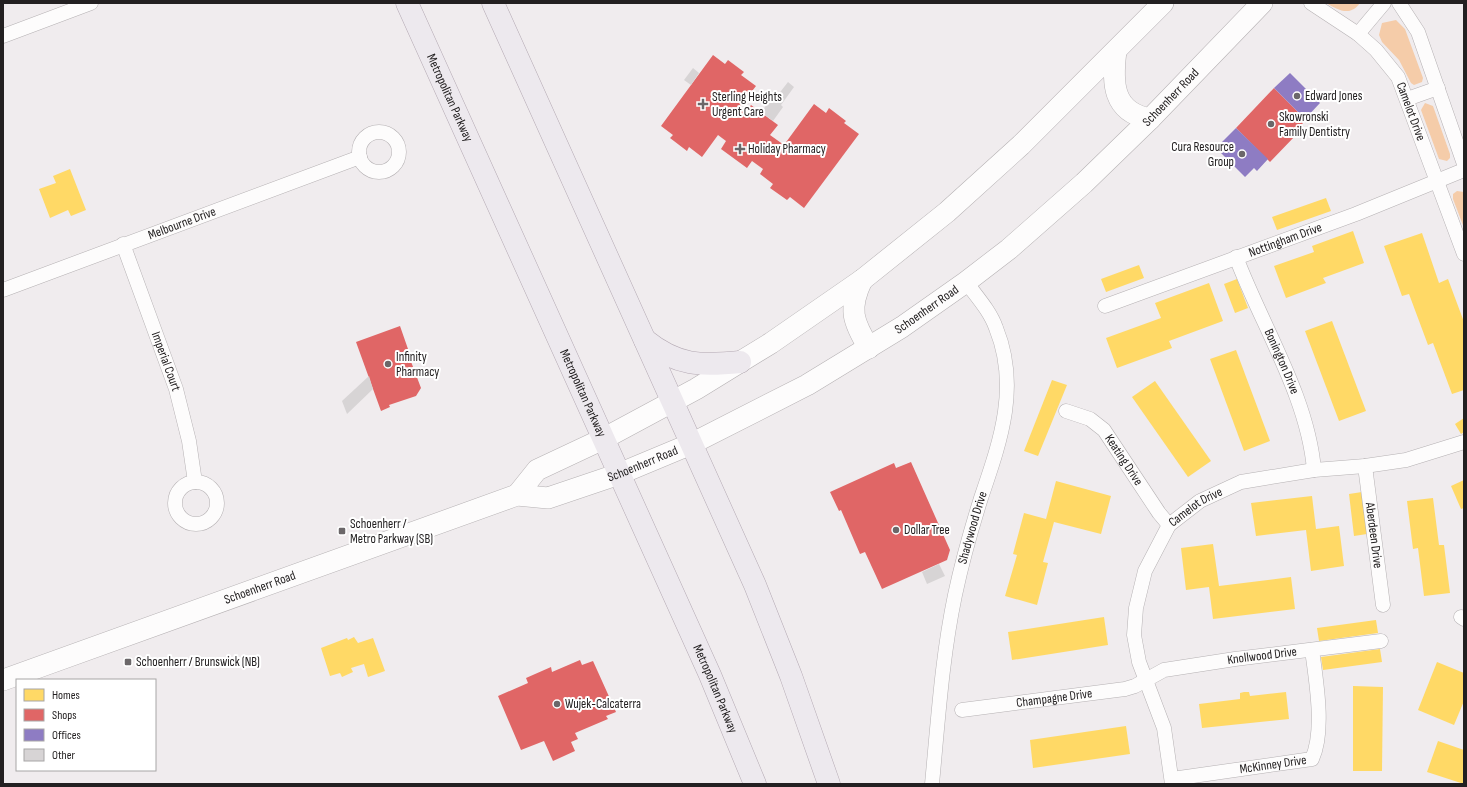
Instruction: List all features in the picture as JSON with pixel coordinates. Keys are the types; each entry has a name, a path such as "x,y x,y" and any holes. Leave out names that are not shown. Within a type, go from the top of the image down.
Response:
{"main road":[{"name":"Metropolitan Parkway","path":"408,3 713,681 754,784"},
{"path":"493,3 673,402 772,627 808,722 829,784"},
{"path":"517,495 537,470 603,439 673,402 796,326 862,280 977,186 1061,107 1163,3"},
{"name":"Schoenherr Road","path":"3,680 517,495 548,498 619,474 691,444 807,385 869,348 966,282 1048,215 1150,119 1262,3"},
{"path":"1116,51 1114,72 1118,96 1130,112 1138,117 1150,119"},
{"path":"862,280 855,294 854,316 856,326 869,348"},
{"path":"645,340 659,351 684,362 711,365 740,362"}],"street":[{"path":"3,36 91,3"},
{"name":"Camelot Drive","path":"1311,3 1358,34 1392,67 1407,99 1464,254"},
{"path":"1358,34 1384,3"},
{"path":"1399,3 1418,32 1464,164"},
{"path":"1407,99 1438,88"},
{"name":"Melbourne Drive","path":"3,290 123,244 360,157"},
{"name":"Nottingham Drive","path":"1105,306 1356,214 1464,170"},
{"name":"Imperial Court","path":"123,244 178,396 189,441 195,482"},
{"name":"Bonington Drive","path":"1236,257 1302,408 1310,438 1314,470"},
{"name":"Shadywood Drive","path":"932,784 941,687 955,595 974,522 1000,444 1007,408 1006,373 1003,350 996,327 966,282"},
{"name":"Keating Drive","path":"1066,411 1090,419 1104,430 1159,513 1169,525"},
{"name":"Camelot Drive","path":"1172,781 1164,728 1145,680 1135,648 1134,635 1136,608 1145,571 1169,525 1200,501 1241,482 1314,470 1365,466 1406,460 1464,442"},
{"name":"Aberdeen Drive","path":"1365,466 1383,605"},
{"name":"Knollwood Drive","path":"1145,680 1164,670 1235,659 1381,641"},
{"name":"McKinney Drive","path":"1172,781 1312,759 1317,749 1318,707 1312,650"},
{"name":"Champagne Drive","path":"962,710 1125,689 1135,686 1145,680"}],"shaded area":[{"path":"1326,3 1360,3 1352,10 1344,11"},
{"path":"1396,20 1405,29 1423,78 1422,82 1414,85 1411,83 1399,60 1382,42 1379,35 1382,23"},
{"path":"1425,103 1433,106 1450,154 1450,158 1447,161 1439,159 1421,110"},
{"path":"1457,191 1464,192 1464,228 1453,199 1453,194"}],"building: Homes":[{"path":"70,169 86,210 71,216 68,210 50,218 39,189 56,183 53,176"},
{"path":"1326,198 1331,211 1277,230 1272,217"},
{"path":"1353,231 1364,263 1323,278 1326,283 1286,298 1274,266 1314,252 1312,246"},
{"path":"1422,233 1439,283 1448,279 1464,322 1464,390 1452,394 1433,343 1428,345 1409,294 1402,296 1384,246"},
{"path":"1139,265 1144,278 1106,292 1101,279"},
{"path":"1237,279 1248,308 1235,313 1224,284"},
{"path":"1209,283 1223,321 1169,341 1172,348 1117,368 1106,338 1161,318 1155,303"},
{"path":"1332,321 1366,411 1339,421 1305,331"},
{"path":"1236,350 1270,441 1244,451 1210,359"},
{"path":"1052,380 1067,385 1038,456 1024,451"},
{"path":"1155,381 1211,461 1188,477 1132,397"},
{"path":"1464,418 1464,432 1461,434 1455,424"},
{"path":"1464,480 1464,508 1461,509 1451,486"},
{"path":"1056,481 1111,496 1101,534 1054,522 1043,562 1048,563 1037,605 1005,596 1017,555 1013,554 1024,513 1046,519"},
{"path":"1362,492 1367,534 1354,536 1349,494"},
{"path":"1312,496 1316,529 1339,526 1344,566 1311,571 1306,530 1256,536 1251,503"},
{"path":"1433,498 1439,545 1444,545 1450,593 1424,596 1418,548 1413,549 1407,501"},
{"path":"1213,544 1219,586 1291,577 1295,609 1213,619 1209,587 1186,590 1181,548"},
{"path":"1104,617 1108,645 1012,660 1008,632"},
{"path":"1376,620 1378,633 1319,641 1317,628"},
{"path":"354,637 358,643 373,638 385,671 368,677 364,664 351,668 353,672 342,677 340,673 330,676 321,648 347,638 348,640"},
{"path":"1380,649 1382,662 1323,670 1321,657"},
{"path":"1437,662 1464,673 1464,701 1454,725 1418,710"},
{"path":"1353,686 1383,687 1382,771 1353,771"},
{"path":"1249,692 1250,696 1286,692 1289,719 1202,728 1199,704 1240,699 1240,693"},
{"path":"1126,726 1130,754 1033,768 1030,740"},
{"path":"1438,741 1464,750 1464,784 1427,772"}],"building: Shops":[{"path":"713,55 725,64 728,60 744,72 741,75 756,86 739,108 745,113 751,105 778,125 770,135 784,145 814,104 826,113 829,108 846,121 844,123 859,134 804,208 790,197 787,200 770,188 773,184 760,174 763,169 752,161 747,168 721,149 726,141 718,135 702,157 689,147 687,151 670,138 673,135 661,126"},
{"name":"Skowronski Family Dentistry","path":"1274,88 1306,120 1293,133 1296,135 1270,162 1236,128"},
{"name":"Infinity Pharmacy","path":"400,326 408,349 407,351 421,388 416,396 389,405 390,407 381,411 356,342"},
{"name":"Dollar Tree","path":"911,462 950,550 947,560 882,589 865,552 860,554 841,510 839,511 830,492 894,463 896,468"},
{"name":"Wujek-Calcaterra","path":"580,660 582,665 593,661 616,712 606,716 608,719 575,733 578,739 571,742 575,751 553,761 544,741 521,750 498,696 528,683 526,678 551,667 552,672"}],"building: Offices":[{"name":"Edward Jones","path":"1290,73 1320,103 1305,119 1274,88"},
{"name":"Cura Resource Group","path":"1236,128 1268,159 1257,171 1254,168 1245,177 1216,148"}],"building: Other":[{"path":"693,68 699,73 691,85 684,80"},
{"path":"788,82 794,87 781,105 783,107 773,121 761,112 772,98 774,100"},
{"path":"369,376 373,389 347,414 342,401"},
{"path":"939,564 945,576 927,584 922,572"}],"place":[{"name":"Edward Jones","path":"1297,96"},
{"name":"Sterling Heights Urgent Care","path":"703,104"},
{"name":"Skowronski Family Dentistry","path":"1271,124"},
{"name":"Holiday Pharmacy","path":"740,149"},
{"name":"Cura Resource Group","path":"1242,154"},
{"name":"Infinity Pharmacy","path":"388,364"},
{"name":"Dollar Tree","path":"896,530"},
{"name":"Schoenherr / Metro Parkway (SB)","path":"342,531"},
{"name":"Schoenherr / Brunswick (NB)","path":"128,662"},
{"name":"Wujek-Calcaterra","path":"557,704"}]}
